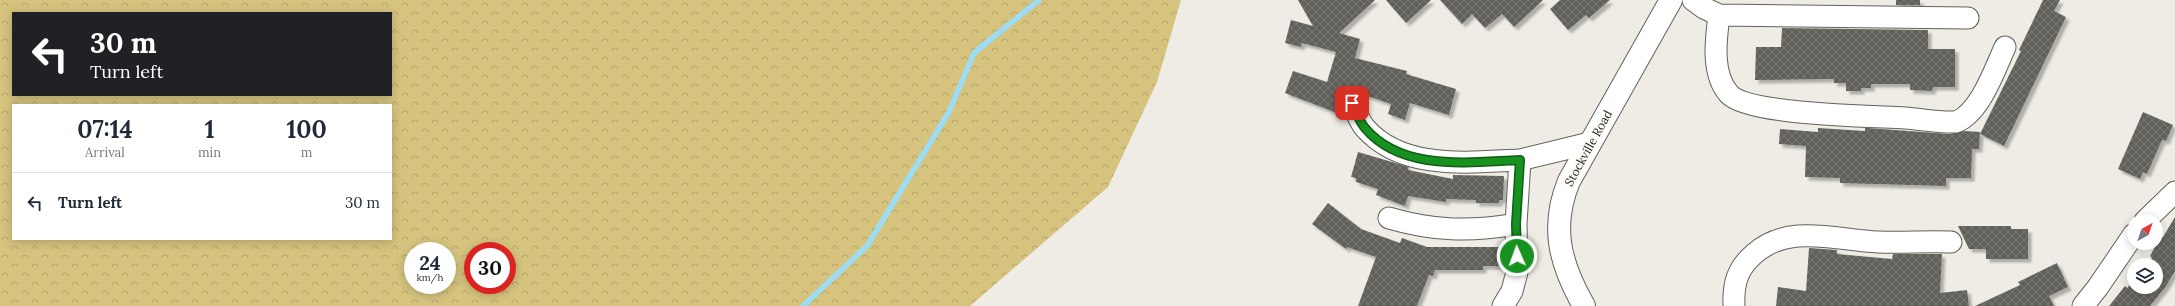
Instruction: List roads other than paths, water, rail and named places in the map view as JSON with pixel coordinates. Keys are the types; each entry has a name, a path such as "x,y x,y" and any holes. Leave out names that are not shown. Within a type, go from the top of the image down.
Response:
{"street":[{"name":"Stockville Road","path":"1584,306 1572,285 1562,258 1558,237 1558,217 1562,198 1569,181 1671,0"},
{"path":"1693,0 1704,8 1719,15 1968,18"},
{"path":"1719,15 1716,53 1721,79 1727,92 1737,100 1751,105 1793,111 1956,122 1965,117 1979,101 2005,47"},
{"path":"1352,103 1362,123 1378,140 1387,146 1418,158 1454,162 1520,160 1590,143"},
{"path":"1503,306 1517,280 1516,224 1520,160"},
{"path":"2152,214 2175,192"},
{"path":"1389,218 1417,226 1446,230 1492,228 1516,224"},
{"path":"1734,306 1735,284 1743,265 1760,249 1784,237 1804,235 1879,242 1951,242"},
{"path":"2083,306 2127,244"}],"waterway":[{"path":"803,306 867,246 949,112 974,53 1039,0"}]}
